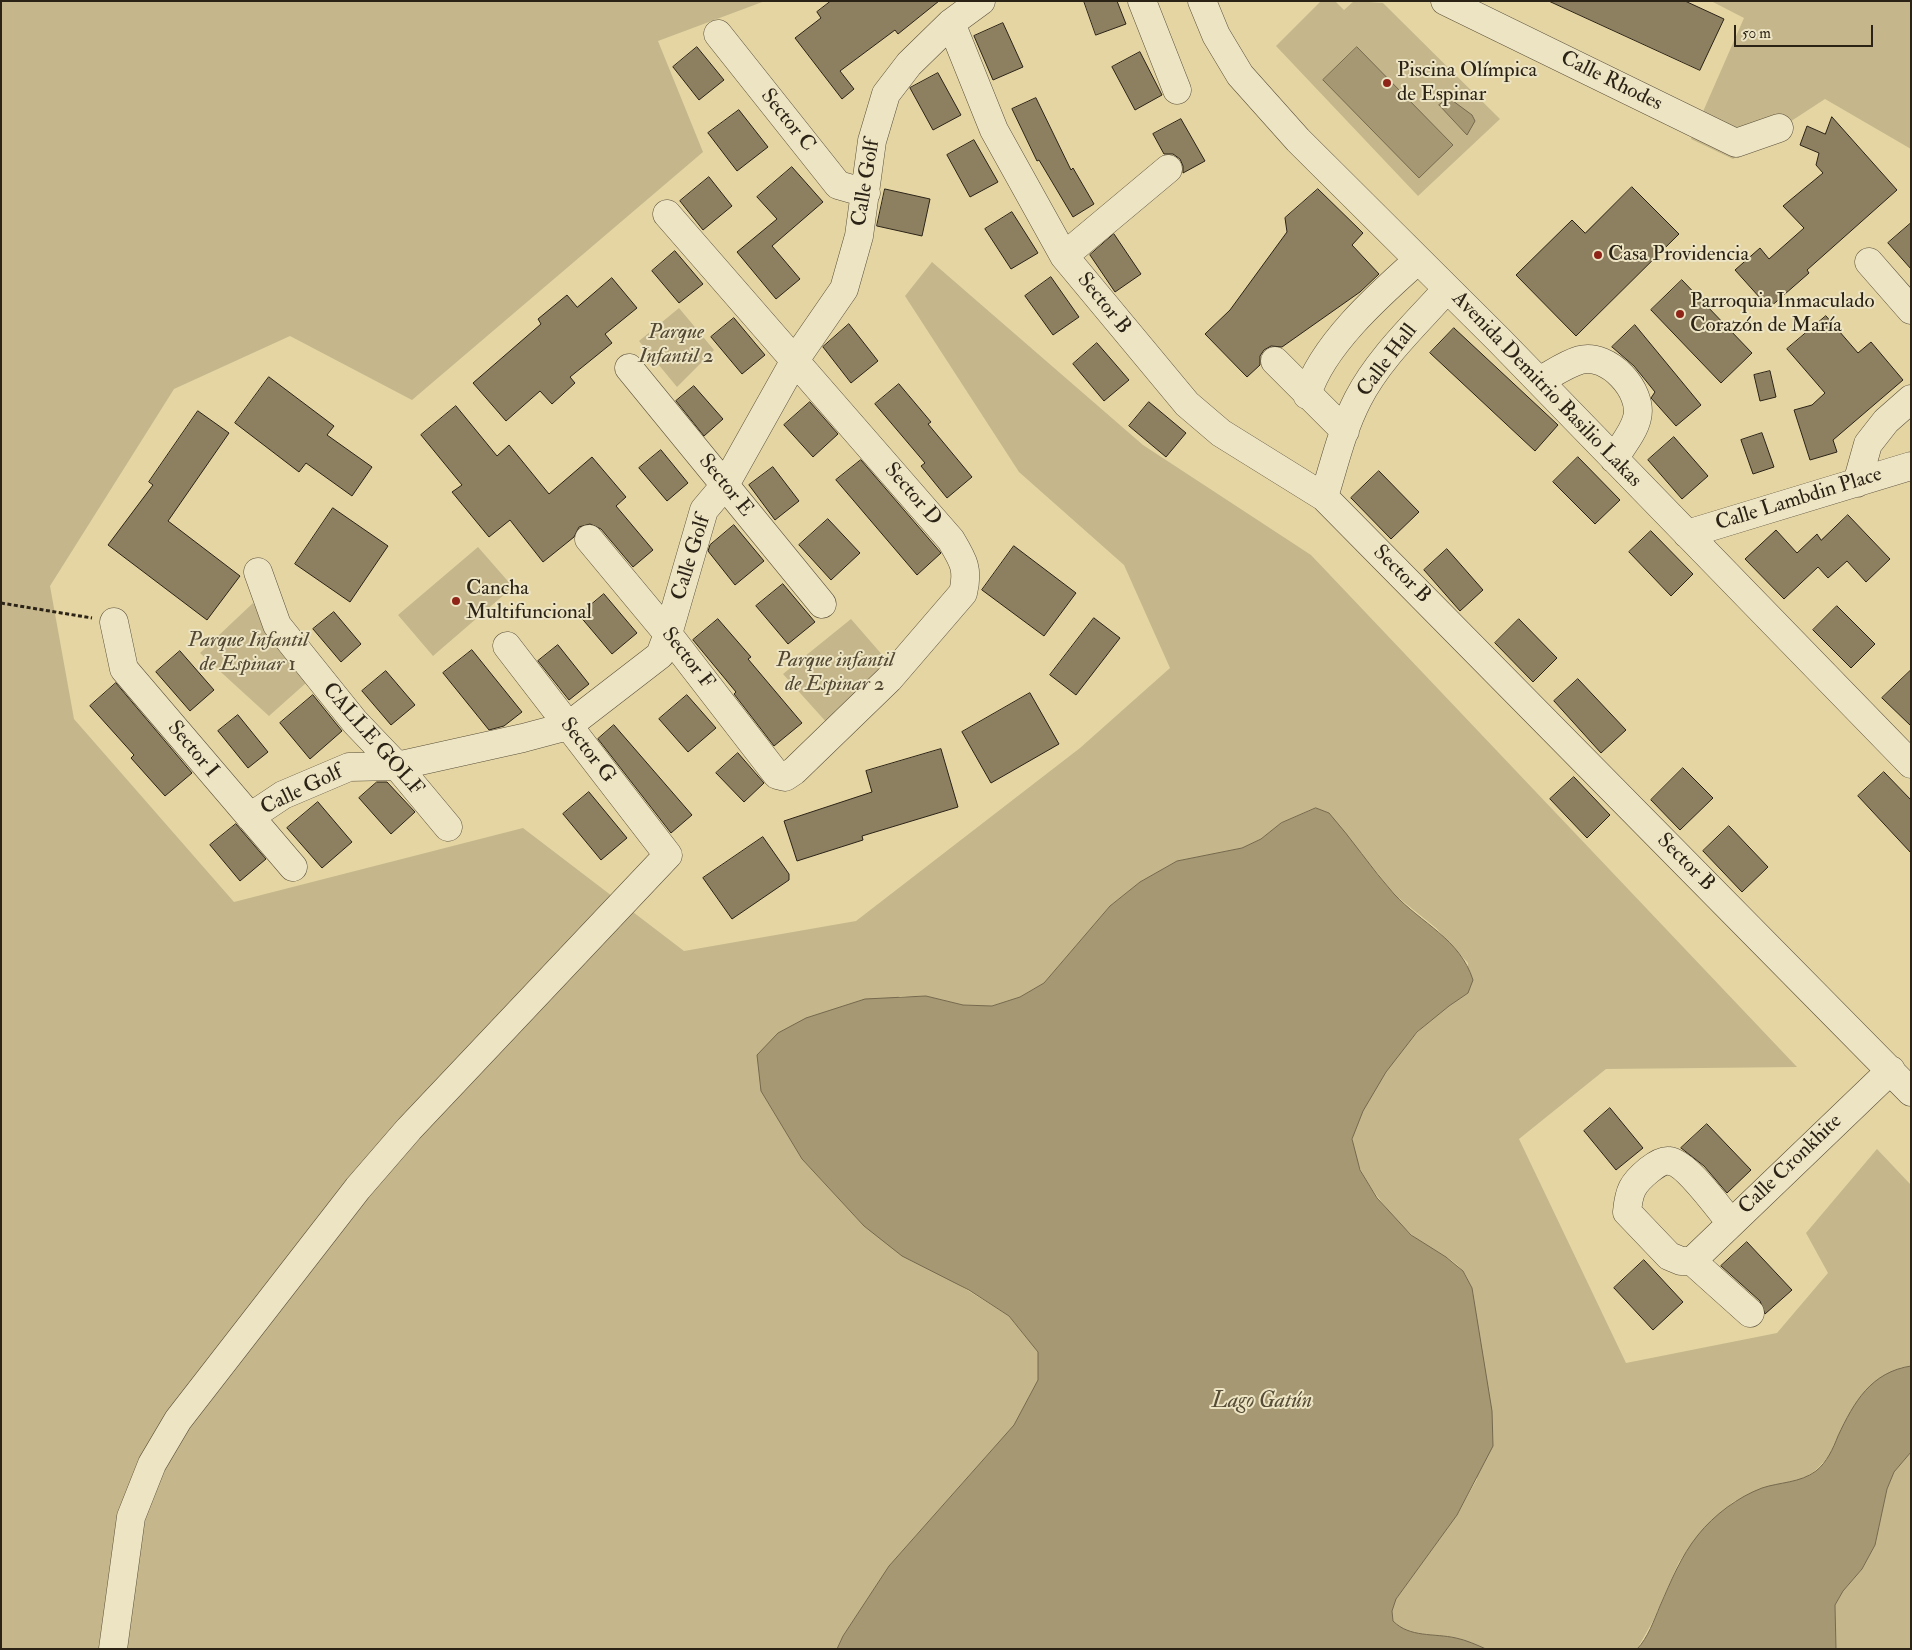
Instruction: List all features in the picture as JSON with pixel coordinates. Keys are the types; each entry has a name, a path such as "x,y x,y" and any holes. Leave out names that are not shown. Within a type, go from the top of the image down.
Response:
{"street":[{"name":"Calle Golf","path":"250,817 283,795 349,767 397,766 568,726 660,655 668,634 704,510 725,485 795,360 844,289 859,236 872,141 886,94 909,64 951,23 981,1"},
{"path":"1142,1 1177,90"},
{"name":"Avenida Demitrio Basilio Lakas","path":"1202,1 1216,36 1240,75 1332,175 1538,381 1911,764"},
{"name":"Calle Rhodes","path":"1445,1 1736,143 1779,128"},
{"name":"Sector B","path":"951,23 994,130 1064,256 1187,404 1221,433 1324,497 1911,1092"},
{"name":"Sector C","path":"718,34 838,184 866,193"},
{"path":"1064,256 1168,169"},
{"name":"Sector D","path":"667,214 951,540 963,561 966,577 963,593 889,679 794,771 784,777"},
{"path":"1308,395 1312,380 1332,346 1418,260"},
{"path":"1868,262 1911,310"},
{"name":"Calle Hall","path":"1324,497 1352,412 1371,378 1447,289"},
{"path":"1538,381 1581,359 1604,362 1623,376 1636,397 1637,418 1614,459"},
{"path":"1275,361 1345,431"},
{"name":"Sector E","path":"629,368 822,604"},
{"path":"1857,483 1868,444 1886,421 1911,399"},
{"name":"Calle Lambdin Place","path":"1687,534 1911,466"},
{"name":"Sector F","path":"589,539 668,634 777,775 784,777"},
{"name":"CALLE GOLF","path":"258,572 277,625 355,722 397,766 448,827"},
{"name":"Sector I","path":"114,622 124,670 293,867"},
{"name":"Sector G","path":"113,1649 131,1517 152,1464 178,1420 358,1188 409,1129 668,854 507,646"},
{"name":"Calle Cronkhite","path":"1692,1260 1890,1070"},
{"path":"1731,1223 1681,1165 1669,1161 1655,1165 1638,1179 1629,1193 1627,1212 1669,1256 1682,1261 1692,1260 1750,1313"}],"path":[{"path":"1,603 114,622"}],"green space":[{"path":"1,1 765,1 658,41 703,152 412,400 290,336 174,389 50,586 74,719 234,902 523,828 684,951 856,921 1080,748 1170,668 1124,565 1019,472 905,296 932,262 1143,445 1311,555 1797,1067 1606,1069 1519,1139 1626,1363 1777,1333 1828,1273 1806,1233 1877,1149 1911,1185 1911,1366 1900,1368 1839,1434 1831,1454 1816,1470 1803,1479 1762,1488 1733,1502 1699,1534 1679,1562 1653,1621 1637,1649 1486,1649 1457,1638 1413,1633 1401,1629 1393,1621 1392,1611 1396,1599 1457,1515 1477,1479 1472,1288 1457,1265 1411,1234 1383,1203 1364,1177 1354,1151 1353,1139 1361,1113 1369,1098 1399,1054 1429,1022 1468,993 1468,963 1436,928 1395,895 1329,813 1316,808 1281,823 1261,839 1242,848 1177,861 1140,882 1110,906 1044,983 1020,997 992,1006 963,1005 926,996 900,996 761,1091 802,1159 864,1226 1009,1316 1038,1352 1038,1380 1014,1425 889,1566 843,1636 837,1649 1,1649"},
{"name":"Piscina Olímpica de Espinar","path":"1321,1 1335,1 1344,10 1354,1 1383,3 1500,119 1418,196 1276,46"},
{"path":"1711,1 1911,1 1911,149 1825,99 1733,159 1691,139 1744,18"},
{"name":"Parque Infantil 2","path":"679,308 714,350 677,387 639,341"},
{"name":"Cancha Multifuncional","path":"478,547 513,587 433,656 398,615"},
{"name":"Parque Infantil de Espinar 1","path":"253,603 306,683 269,716 200,653"},
{"name":"Parque infantil de Espinar 2","path":"851,619 891,665 828,724 783,674"},
{"path":"1911,1452 1911,1649 1836,1649 1835,1605 1843,1591 1862,1569 1875,1545 1887,1489 1894,1472"}],"water":[{"path":"1357,47 1453,145 1419,178 1323,80"},
{"path":"1449,98 1472,115 1475,121 1467,135 1439,105"},
{"name":"Lago Gatún","path":"1316,808 1329,813 1394,894 1449,942 1459,953 1473,980 1468,993 1417,1032 1386,1072 1363,1111 1352,1139 1360,1170 1377,1198 1411,1235 1446,1257 1463,1271 1472,1288 1492,1411 1493,1446 1457,1515 1396,1599 1392,1611 1393,1621 1415,1633 1456,1638 1486,1649 837,1649 843,1636 889,1566 1014,1425 1038,1380 1038,1352 1009,1316 969,1290 902,1256 864,1226 802,1159 761,1091 757,1055 778,1033 806,1018 865,999 926,996 963,1005 992,1006 1020,997 1044,983 1110,906 1140,882 1177,861 1242,848 1261,839 1281,823"},
{"path":"1911,1366 1911,1452 1894,1472 1887,1489 1875,1545 1862,1569 1843,1591 1835,1605 1836,1649 1637,1649 1650,1629 1681,1560 1711,1520 1744,1496 1762,1488 1803,1478 1816,1471 1829,1455 1844,1423 1865,1390 1885,1375 1897,1369"}],"building":[{"path":"831,1 939,1 898,34 895,30 840,71 854,89 842,99 795,38 821,18 817,12"},
{"path":"1084,1 1117,1 1126,24 1096,35"},
{"path":"1549,1 1685,1 1724,19 1700,70"},
{"path":"1003,23 1023,67 993,80 974,36"},
{"path":"697,47 724,80 699,100 673,67"},
{"path":"1140,52 1162,95 1135,110 1112,67"},
{"path":"938,73 961,115 933,130 910,88"},
{"path":"1036,98 1071,170 1073,168 1094,204 1073,217 1039,160 1037,161 1012,109"},
{"path":"739,110 768,147 737,171 708,133"},
{"path":"1832,117 1897,190 1807,270 1809,273 1769,308 1735,270 1760,248 1769,259 1804,228 1783,206 1823,173 1816,165 1819,153 1800,145 1807,126 1825,134"},
{"path":"1181,119 1205,161 1183,173 1180,159 1173,154 1164,154 1153,134"},
{"path":"974,140 998,182 970,197 947,155"},
{"path":"792,167 823,202 772,246 800,279 776,299 737,252 777,219 757,197"},
{"path":"709,177 732,206 703,230 680,201"},
{"name":"Casa Providencia","path":"1632,187 1679,234 1576,336 1516,275 1572,220 1585,233"},
{"path":"885,189 930,199 922,236 877,226"},
{"path":"1318,189 1363,233 1352,245 1379,274 1360,292 1282,347 1271,346 1264,350 1260,356 1260,365 1247,377 1205,334 1230,310 1287,232 1285,218"},
{"path":"1012,212 1038,253 1011,269 985,229"},
{"path":"1911,223 1911,269 1888,243"},
{"path":"1114,234 1141,274 1115,292 1090,255"},
{"path":"675,251 703,284 679,303 652,271"},
{"path":"1051,277 1079,317 1053,335 1025,296"},
{"path":"612,278 637,308 605,334 612,343 570,377 575,383 552,404 540,391 506,421 473,383 541,324 538,319 567,295 577,307"},
{"path":"1682,280 1752,353 1721,383 1651,310"},
{"path":"1826,316 1858,353 1871,342 1903,380 1833,440 1837,452 1810,460 1794,410 1812,405 1825,393 1787,349"},
{"path":"734,318 765,355 742,374 711,337"},
{"path":"849,324 878,361 851,383 823,347"},
{"path":"1635,325 1701,405 1676,426 1651,398 1655,392 1634,366 1612,347"},
{"path":"1454,328 1558,425 1535,451 1430,353"},
{"path":"1097,343 1129,380 1104,401 1073,364"},
{"path":"1770,371 1776,397 1760,401 1754,375"},
{"path":"269,377 334,426 327,435 372,467 352,496 306,463 299,472 235,423"},
{"path":"899,384 931,422 928,424 972,477 947,498 921,466 925,463 875,404"},
{"path":"694,386 723,419 704,436 676,401"},
{"path":"810,402 838,434 813,457 784,425"},
{"path":"1149,402 1186,433 1166,457 1129,426"},
{"path":"456,406 497,456 509,445 549,494 592,457 626,497 616,506 653,550 633,567 601,529 590,524 579,527 574,537 543,562 510,520 489,537 452,492 462,485 421,435"},
{"path":"198,411 229,433 168,521 240,576 207,620 108,545 153,485 149,482"},
{"path":"1762,433 1774,467 1753,474 1741,440"},
{"path":"1674,437 1708,476 1682,499 1648,460"},
{"path":"661,450 688,483 667,501 639,468"},
{"path":"1578,457 1620,500 1595,524 1553,482"},
{"path":"861,460 941,553 917,575 836,480"},
{"path":"773,467 799,501 775,520 749,485"},
{"path":"1379,471 1419,512 1391,539 1351,498"},
{"path":"333,508 388,546 350,602 295,564"},
{"path":"1848,515 1890,559 1866,582 1847,561 1828,578 1818,567 1784,599 1745,559 1776,530 1797,553 1817,534 1821,540"},
{"path":"828,519 860,553 831,580 799,545"},
{"path":"734,525 764,561 735,585 708,551 710,545"},
{"path":"1651,531 1693,574 1671,596 1629,552"},
{"path":"1014,546 1076,593 1044,636 982,590"},
{"path":"1447,549 1483,590 1460,611 1424,570"},
{"path":"783,584 815,622 788,644 756,606"},
{"path":"604,594 637,633 612,654 579,615"},
{"path":"1837,606 1875,644 1851,668 1813,630"},
{"path":"334,612 361,644 341,662 313,629"},
{"path":"1094,618 1120,638 1076,695 1050,675"},
{"path":"718,619 751,657 748,659 802,723 774,746 734,694 736,692 693,640"},
{"path":"1519,619 1557,658 1533,682 1495,643"},
{"path":"558,645 589,684 569,700 538,661"},
{"path":"472,650 522,712 504,726 489,730 443,673"},
{"path":"180,651 214,690 190,711 156,672"},
{"path":"1911,670 1911,726 1882,698"},
{"path":"386,671 415,705 391,725 362,691"},
{"path":"1578,679 1626,730 1601,753 1554,701"},
{"path":"116,683 192,773 165,796 131,758 134,755 90,706"},
{"path":"1030,693 1059,744 991,783 962,732"},
{"path":"313,695 342,731 310,759 280,723"},
{"path":"687,695 716,728 688,752 659,719"},
{"path":"238,715 268,752 248,768 218,731"},
{"path":"614,725 692,815 671,833 598,739"},
{"path":"941,749 958,807 862,836 863,840 797,861 784,821 872,792 866,771"},
{"path":"738,753 764,783 744,802 716,773"},
{"path":"1683,768 1713,798 1680,830 1651,800"},
{"path":"1884,772 1911,800 1911,853 1858,796"},
{"path":"1574,777 1610,815 1587,838 1550,799"},
{"path":"377,782 387,782 415,812 391,834 359,798"},
{"path":"589,792 627,838 601,860 563,814"},
{"path":"318,802 352,842 322,868 287,828"},
{"path":"236,824 266,859 240,881 210,845"},
{"path":"1729,826 1768,867 1742,892 1703,851"},
{"path":"763,837 789,874 789,880 732,919 703,878"},
{"path":"1610,1108 1643,1148 1616,1170 1584,1131"},
{"path":"1707,1124 1751,1170 1727,1193 1704,1166 1681,1148"},
{"path":"1747,1242 1792,1290 1765,1314 1760,1301 1721,1266"},
{"path":"1644,1260 1683,1302 1653,1330 1614,1288"}],"place":[{"name":"Piscina Olímpica de Espinar","path":"1387,83"},
{"name":"Casa Providencia","path":"1598,255"},
{"name":"Parroquia Inmaculado Corazón de María","path":"1680,314"},
{"name":"Cancha Multifuncional","path":"456,601"}]}
